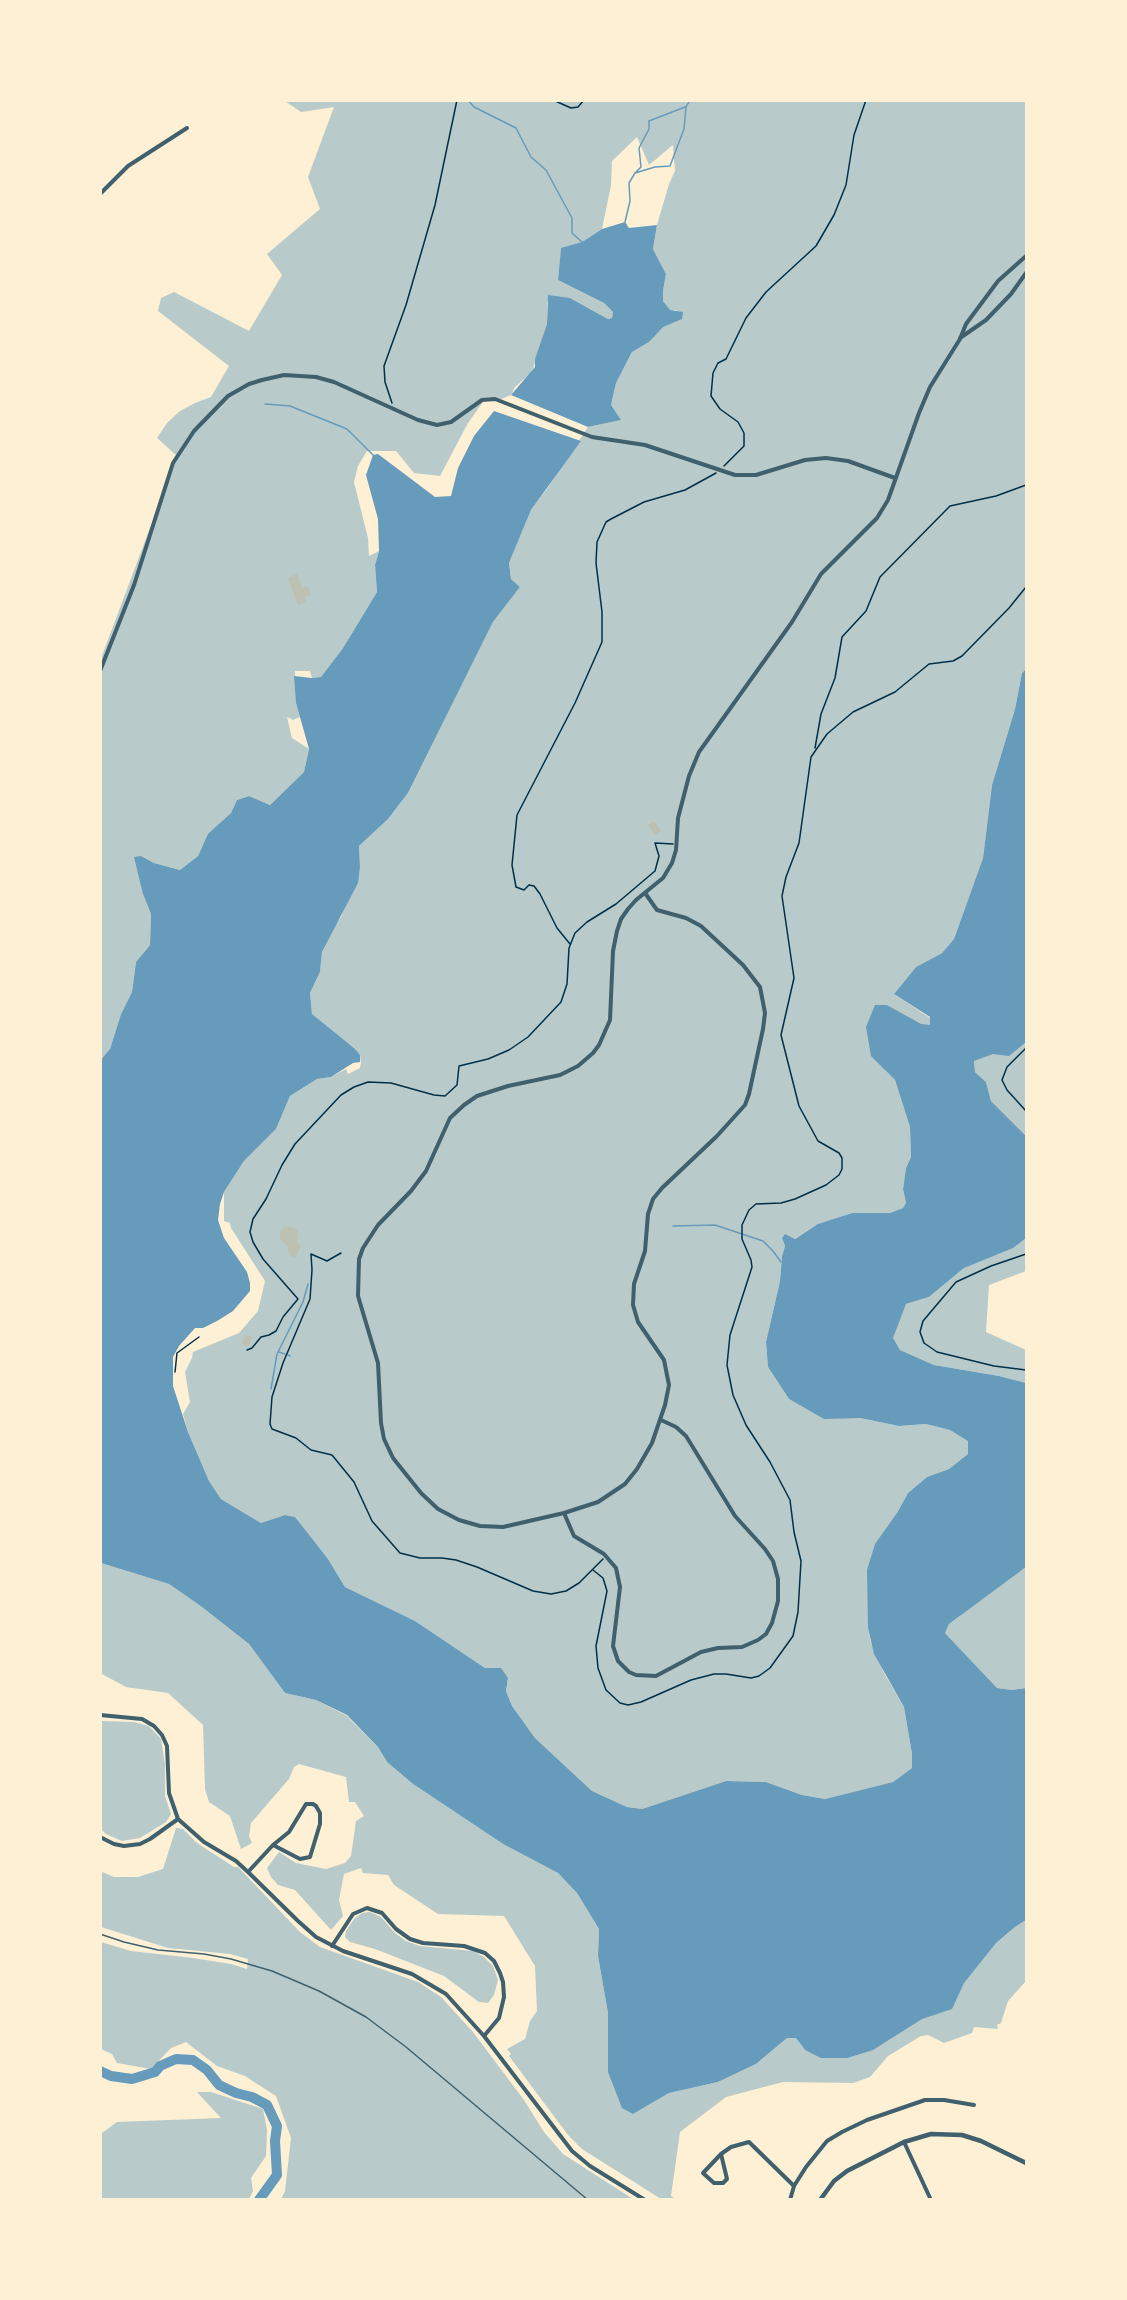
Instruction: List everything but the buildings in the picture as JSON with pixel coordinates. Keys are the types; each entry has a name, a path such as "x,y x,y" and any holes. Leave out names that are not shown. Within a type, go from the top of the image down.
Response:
{"street":[{"path":"100,194 128,166 187,128"},
{"path":"645,893 657,910 686,918 701,926 743,965 760,987 765,1013 759,1051 745,1105 717,1136 662,1188 650,1206 645,1251 634,1284 633,1305 638,1322 664,1360 669,1385 660,1420 646,1455 625,1484 598,1502 517,1525 480,1526 459,1520 438,1509 403,1473 384,1439 378,1363 358,1296 359,1259 374,1231 426,1172 450,1119 464,1105 477,1096 508,1086 560,1075 578,1066 593,1053 604,1037 610,1020 613,951 617,932 625,914 636,900 663,878 672,863 678,818 688,776 705,741 792,622 821,574 877,518 888,500 926,396 960,339 973,312 998,281 1026,256"},
{"path":"960,339 986,320 1011,294 1026,273"},
{"path":"100,671 134,585 173,463 194,431 228,396 249,384 262,380 284,375 302,375 334,382 426,423 441,425 457,419 479,402 495,399 592,437 645,445 735,475 756,475 806,460 826,458 848,461 895,478"},
{"path":"564,1513 574,1536 606,1556 616,1568 620,1587 614,1654 618,1661 636,1675 656,1676 701,1652 718,1648 742,1647 766,1634 772,1623 778,1601 778,1579 773,1561 735,1516 686,1436 676,1427 660,1420"},
{"path":"100,1715 142,1719 153,1726 162,1735 168,1752 170,1800 178,1819 204,1842 236,1861 306,1930 332,1946 424,1980 453,2000 484,2036 572,2151 590,2166 645,2199"},
{"path":"248,1872 273,1845 289,1832 306,1804 316,1806 320,1813 320,1824 310,1857 300,1859 273,1845"},
{"path":"100,1837 124,1846 140,1844 178,1819"},
{"path":"332,1946 350,1918 367,1908 382,1913 396,1929 410,1939 464,1946 485,1953 494,1961 504,1982 504,1997 499,2018 484,2036"},
{"path":"790,2199 794,2186 827,2141 867,2120 925,2100 944,2100 974,2105"},
{"path":"820,2199 834,2181 847,2171 904,2142 931,2134 962,2135 981,2141 1026,2163"},
{"path":"721,2154 727,2179 718,2185 703,2173 721,2154 731,2147 748,2142 794,2186"},
{"path":"904,2142 932,2199"}],"lane":[{"path":"100,1934 158,1950 231,1959 272,1971 319,1990 366,2017 386,2032 588,2199"}],"path":[{"path":"393,409 385,382 384,366 406,305 435,205 457,100"},
{"path":"553,100 571,108 578,107 584,100"},
{"path":"570,944 557,928 534,886 529,885 524,890 516,887 513,865 517,815 575,703 602,642 602,612 596,563 597,542 606,522 644,502 685,490 721,470 740,452 744,440 741,426 720,409 711,396 713,374 718,363 726,359 746,318 766,292 816,246 834,215 846,185 854,135 867,100"},
{"path":"593,1570 603,1578 608,1592 596,1647 598,1668 606,1690 624,1705 640,1702 703,1677 720,1674 751,1678 759,1676 770,1668 791,1640 795,1630 801,1561 790,1500 770,1462 746,1425 733,1395 727,1365 730,1335 753,1263 742,1239 742,1225 749,1210 756,1204 795,1200 826,1185 839,1175 842,1169 842,1158 839,1153 818,1141 811,1132 799,1106 781,1035 794,978 782,892 799,843 810,764 821,714 834,678 842,637 866,611 880,577 950,506 996,496 1026,485"},
{"path":"815,749 833,727 853,712 902,687 929,664 953,661 962,656 1009,608 1026,587"},
{"path":"247,1350 252,1348 261,1337 276,1331 283,1317 298,1299 263,1259 250,1232 253,1219 295,1144 340,1095 354,1086 368,1082 391,1083 445,1096 457,1085 459,1066 488,1059 518,1045 538,1028 561,1002 567,984 570,944 580,927 616,904 655,871 659,860 655,843 676,844"},
{"path":"1026,1048 1007,1067 1002,1080 1007,1090 1026,1111"},
{"path":"340,1252 327,1261 311,1254 310,1299 283,1363 272,1397 270,1405 272,1429 296,1438 311,1450 325,1452 336,1459 354,1482 372,1521 400,1553 420,1558 456,1560 545,1594 566,1591 579,1583 606,1556"},
{"path":"1026,1254 956,1282 923,1322 920,1332 924,1343 937,1352 994,1366 1026,1370"},
{"path":"175,1372 177,1353 199,1337"}],"shaded area":[{"path":"285,101 1026,101 1026,669 1022,673 1015,709 992,785 983,858 954,939 942,953 916,967 894,994 930,1018 930,1026 921,1025 887,1005 885,1070 895,1080 910,1127 911,1157 906,1168 903,1189 906,1203 903,1208 890,1213 852,1213 819,1224 794,1239 785,1235 782,1238 785,1246 780,1281 766,1342 768,1367 789,1399 823,1418 860,1418 899,1426 926,1424 950,1430 968,1440 968,1454 949,1469 927,1477 908,1493 897,1513 869,1600 868,1628 871,1643 884,1673 904,1707 912,1754 912,1768 893,1782 825,1799 802,1795 766,1782 726,1781 642,1809 627,1807 592,1791 535,1738 512,1706 506,1691 508,1678 485,1668 415,1621 345,1587 328,1559 294,1517 285,1515 261,1523 221,1499 209,1481 188,1432 183,1414 190,1402 185,1372 193,1352 239,1333 258,1311 265,1281 230,1223 224,1221 224,1192 244,1161 276,1129 290,1096 317,1079 331,1077 346,1069 348,1074 360,1068 360,1055 312,1014 310,993 320,972 322,952 341,917 360,867 359,846 388,819 408,793 493,622 520,587 511,579 509,563 531,510 588,427 620,420 611,405 616,383 632,352 649,342 677,310 670,311 663,301 666,274 653,249 657,225 675,171 673,145 649,165 637,137 612,161 611,185 602,229 582,242 561,249 558,280 604,303 613,312 612,318 608,319 570,298 547,302 547,324 532,372 515,387 511,395 499,400 485,399 468,423 440,476 414,473 396,451 367,451 358,466 354,482 368,538 369,556 379,551 375,565 377,592 343,648 321,677 312,678 310,671 295,671 296,703 300,717 293,720 287,717 292,738 309,749 304,772 270,805 249,796 237,800 231,813 208,835 198,856 180,870 154,863 141,856 143,894 151,914 150,945 136,962 132,992 121,1014 110,1049 101,1061 100,661 177,456 157,438 167,423 180,411 211,397 229,366 158,311 161,298 174,292 249,331 282,275 267,254 320,209 308,177 334,107 301,112"},
{"path":"1026,1039 1026,1136 991,1101 986,1082 975,1072 974,1061"},
{"path":"1026,1238 1026,1271 989,1285 986,1332 1026,1350 1026,1383 934,1365 900,1350 892,1338 906,1304 929,1297 964,1268"},
{"path":"101,1563 169,1584 249,1644 285,1693 316,1700 347,1716 378,1747 387,1762 413,1784 503,1844 558,1873 577,1893 599,1929 598,1956 608,2013 608,2072 633,2114 669,2093 718,2082 756,2064 787,2038 796,2038 805,2050 849,2058 874,2049 963,1977 996,1943 1026,1920 1026,1981 1008,2001 1001,2023 997,2025 998,2029 974,2027 972,2033 944,2043 928,2035 921,2036 888,2056 870,2077 853,2083 783,2082 726,2097 680,2132 671,2196 675,2199 661,2199 582,2149 568,2135 509,2056 511,2054 507,2049 525,2039 530,2021 537,2011 535,1966 504,1916 438,1914 394,1885 388,1875 363,1873 361,1868 344,1874 339,1900 343,1916 331,1930 295,1890 278,1885 271,1877 267,1868 279,1852 296,1863 326,1869 345,1863 351,1856 356,1821 364,1816 355,1802 349,1802 346,1777 299,1764 294,1767 289,1779 251,1823 249,1836 252,1843 241,1849 230,1816 209,1802 205,1789 203,1725 168,1693 126,1687 102,1674 101,1676"},
{"path":"1026,1567 1026,1688 1012,1690 997,1688 945,1633 949,1624 960,1616 963,1610"},
{"path":"101,1721 134,1722 149,1726 161,1739 165,1765 165,1796 171,1814 166,1822 140,1838 122,1841 106,1834 101,1829"},
{"path":"176,1828 183,1829 197,1843 234,1867 238,1867 300,1932 320,1947 418,1982 441,1997 473,2032 524,2100 544,2132 563,2154 633,2199 281,2199 285,2191 291,2138 276,2096 245,2076 217,2066 186,2042 171,2048 151,2069 117,2063 112,2054 101,2049 101,1942 131,1951 193,1958 247,1969 248,1959 230,1954 168,1948 101,1927 100,1871 114,1877 138,1877 163,1869"},
{"path":"370,1912 381,1917 395,1933 406,1941 420,1946 473,1951 484,1957 493,1966 498,1980 494,1995 488,2003 479,2002 444,1976 375,1949 350,1942 345,1937 346,1931 354,1919 362,1913"},
{"path":"197,2092 211,2092 263,2109 267,2130 266,2156 251,2178 253,2191 249,2199 101,2199 101,2131 102,2133 117,2122 221,2118"}],"water":[{"path":"625,222 629,228 657,225 653,249 666,274 663,301 670,310 683,312 682,319 663,327 649,342 632,352 616,383 611,405 621,420 588,427 511,395 535,367 535,359 547,324 548,295 570,298 608,319 612,318 613,312 604,303 558,280 561,248 582,242 602,229"},
{"path":"494,411 581,441 531,510 509,563 511,579 520,587 493,622 408,793 388,819 359,846 358,883 322,952 320,972 310,993 312,1014 355,1049 360,1055 360,1062 353,1063 331,1077 317,1079 290,1096 276,1129 244,1161 224,1192 218,1220 224,1238 247,1272 250,1291 233,1311 203,1328 195,1328 179,1346 173,1357 173,1386 188,1432 209,1481 221,1499 261,1523 285,1515 295,1517 328,1559 345,1587 415,1621 485,1668 501,1668 508,1678 506,1691 512,1706 535,1738 592,1791 627,1807 642,1809 726,1781 766,1782 802,1795 825,1799 893,1782 912,1768 912,1754 904,1707 874,1654 868,1628 867,1570 875,1544 908,1493 927,1477 949,1469 968,1454 968,1441 950,1430 926,1424 899,1426 860,1418 824,1419 789,1399 768,1367 766,1342 780,1281 785,1246 782,1238 785,1234 795,1239 818,1224 852,1213 890,1213 903,1208 906,1203 903,1189 906,1168 911,1157 910,1127 895,1080 871,1056 866,1027 875,1005 887,1005 921,1024 930,1025 930,1017 894,994 916,967 942,953 954,939 983,858 992,785 1015,709 1022,673 1026,669 1026,1042 1009,1056 993,1054 974,1061 975,1072 986,1082 991,1101 1026,1136 1026,1238 1013,1248 964,1268 929,1297 906,1304 893,1338 900,1350 934,1365 1026,1383 1026,1567 949,1624 945,1633 997,1688 1012,1690 1026,1688 1026,1920 996,1943 964,1983 952,2009 922,2019 873,2050 848,2058 821,2058 805,2050 796,2038 787,2038 756,2064 718,2082 669,2093 633,2114 622,2108 608,2072 608,2013 598,1956 599,1929 577,1893 558,1873 503,1844 413,1784 387,1762 378,1747 347,1715 316,1700 285,1693 249,1644 169,1584 101,1563 100,1061 110,1049 121,1014 132,992 136,962 150,945 151,914 143,894 134,857 141,856 154,863 180,870 198,856 208,834 231,813 237,800 249,796 270,805 304,772 309,749 296,703 294,676 321,677 343,648 377,592 375,565 379,551 378,519 366,475 373,455 378,454 435,497 451,496 458,468 474,436"}],"waterway":[{"path":"468,100 474,107 516,128 531,157 546,170 572,218 572,233 582,242"},
{"path":"625,222 630,201 629,183 635,173 655,167 670,166 684,129 686,107 690,100"},
{"path":"636,172 641,167 639,148 649,129 649,121 685,107"},
{"path":"265,404 290,406 347,429 373,455"},
{"path":"673,1226 715,1225 763,1241 781,1262"},
{"path":"271,1389 277,1354 303,1302 308,1284"},
{"path":"279,1352 285,1354"},
{"path":"100,2071 111,2076 132,2079 155,2072 160,2066 176,2059 193,2060 207,2070 219,2085 267,2105 277,2126 275,2141 277,2175 259,2200"}]}
